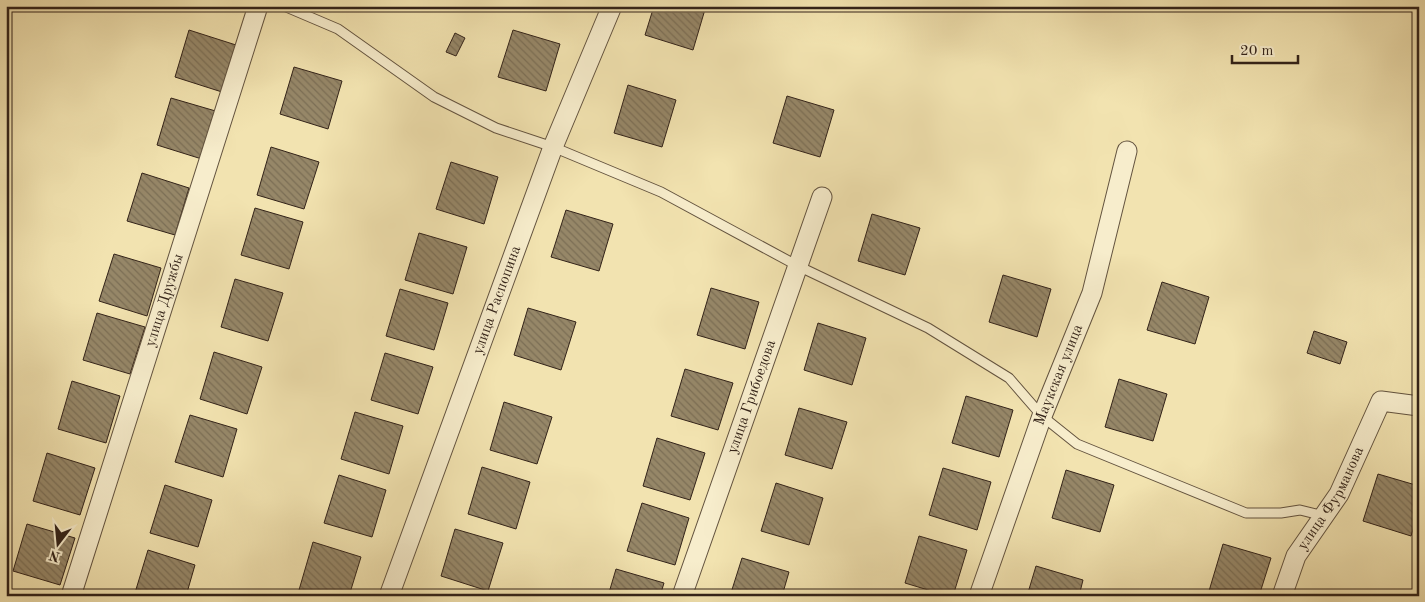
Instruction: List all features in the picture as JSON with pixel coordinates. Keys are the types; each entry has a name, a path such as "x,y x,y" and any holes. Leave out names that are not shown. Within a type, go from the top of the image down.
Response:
{"street":[{"name":"улица Дружбы","path":"71,596 258,6"},
{"name":"улица Распопина","path":"389,596 553,147 612,6"},
{"name":"Маукская улица","path":"979,596 1042,416 1092,293 1127,151"},
{"name":"улица Грибоедова","path":"682,596 822,197"},
{"name":"улица Фурманова","path":"1282,596 1296,556 1340,494 1380,401 1419,406"}],"lane":[{"path":"284,6 338,29 434,97 496,128 553,147 660,192 798,266 928,328 1010,378 1042,416 1077,444 1246,514 1281,513 1300,510 1324,516"}],"building":[{"path":"654,6 706,6 693,50 645,35"},
{"path":"189,30 236,45 222,92 175,77"},
{"path":"513,30 560,44 546,91 498,77"},
{"path":"455,33 465,38 456,56 446,52"},
{"path":"294,67 342,81 328,129 280,114"},
{"path":"628,85 676,100 662,147 614,133"},
{"path":"787,96 834,110 820,157 773,143"},
{"path":"171,98 219,112 205,160 157,145"},
{"path":"271,147 319,162 304,209 257,195"},
{"path":"451,162 498,177 484,224 436,209"},
{"path":"142,173 189,188 175,235 127,221"},
{"path":"255,208 303,222 289,269 241,255"},
{"path":"566,210 613,224 599,271 551,257"},
{"path":"872,214 920,228 905,275 858,261"},
{"path":"419,233 467,247 453,294 405,280"},
{"path":"114,254 161,268 147,316 99,301"},
{"path":"1003,275 1051,289 1037,337 989,322"},
{"path":"235,279 283,293 268,341 221,327"},
{"path":"1162,282 1209,297 1195,344 1147,330"},
{"path":"711,288 759,302 745,349 697,335"},
{"path":"400,289 448,303 434,350 386,336"},
{"path":"528,308 576,322 561,370 514,355"},
{"path":"97,313 145,327 130,374 83,360"},
{"path":"818,323 866,338 852,385 804,370"},
{"path":"1314,331 1347,342 1340,364 1307,353"},
{"path":"214,352 262,367 247,414 200,399"},
{"path":"385,353 433,367 418,414 371,400"},
{"path":"685,369 733,383 718,430 671,416"},
{"path":"1119,379 1167,394 1153,441 1105,427"},
{"path":"72,381 120,396 106,443 58,429"},
{"path":"966,396 1013,410 999,457 952,443"},
{"path":"504,402 552,417 537,464 490,450"},
{"path":"799,408 847,422 832,469 785,455"},
{"path":"355,412 403,426 389,474 341,459"},
{"path":"190,415 237,429 223,477 175,462"},
{"path":"657,438 705,453 690,500 643,486"},
{"path":"47,453 95,468 80,515 33,501"},
{"path":"482,467 530,482 516,529 468,514"},
{"path":"943,468 991,482 977,530 929,515"},
{"path":"1066,470 1114,485 1100,532 1052,518"},
{"path":"1378,474 1419,486 1419,510 1411,536 1363,521"},
{"path":"339,475 386,490 372,537 324,523"},
{"path":"776,483 823,498 809,545 761,531"},
{"path":"165,485 212,500 198,547 150,533"},
{"path":"642,503 689,518 675,565 627,551"},
{"path":"27,524 75,538 60,585 13,571"},
{"path":"455,529 503,543 488,591 441,576"},
{"path":"919,536 967,550 953,596 905,583"},
{"path":"313,542 361,557 349,596 319,596 299,590"},
{"path":"1223,544 1271,558 1259,596 1224,596 1209,591"},
{"path":"148,550 195,565 186,596 134,596"},
{"path":"742,558 789,572 782,596 730,596"},
{"path":"1036,566 1083,580 1079,596 1027,596"},
{"path":"616,569 664,583 660,596 608,596"}]}
